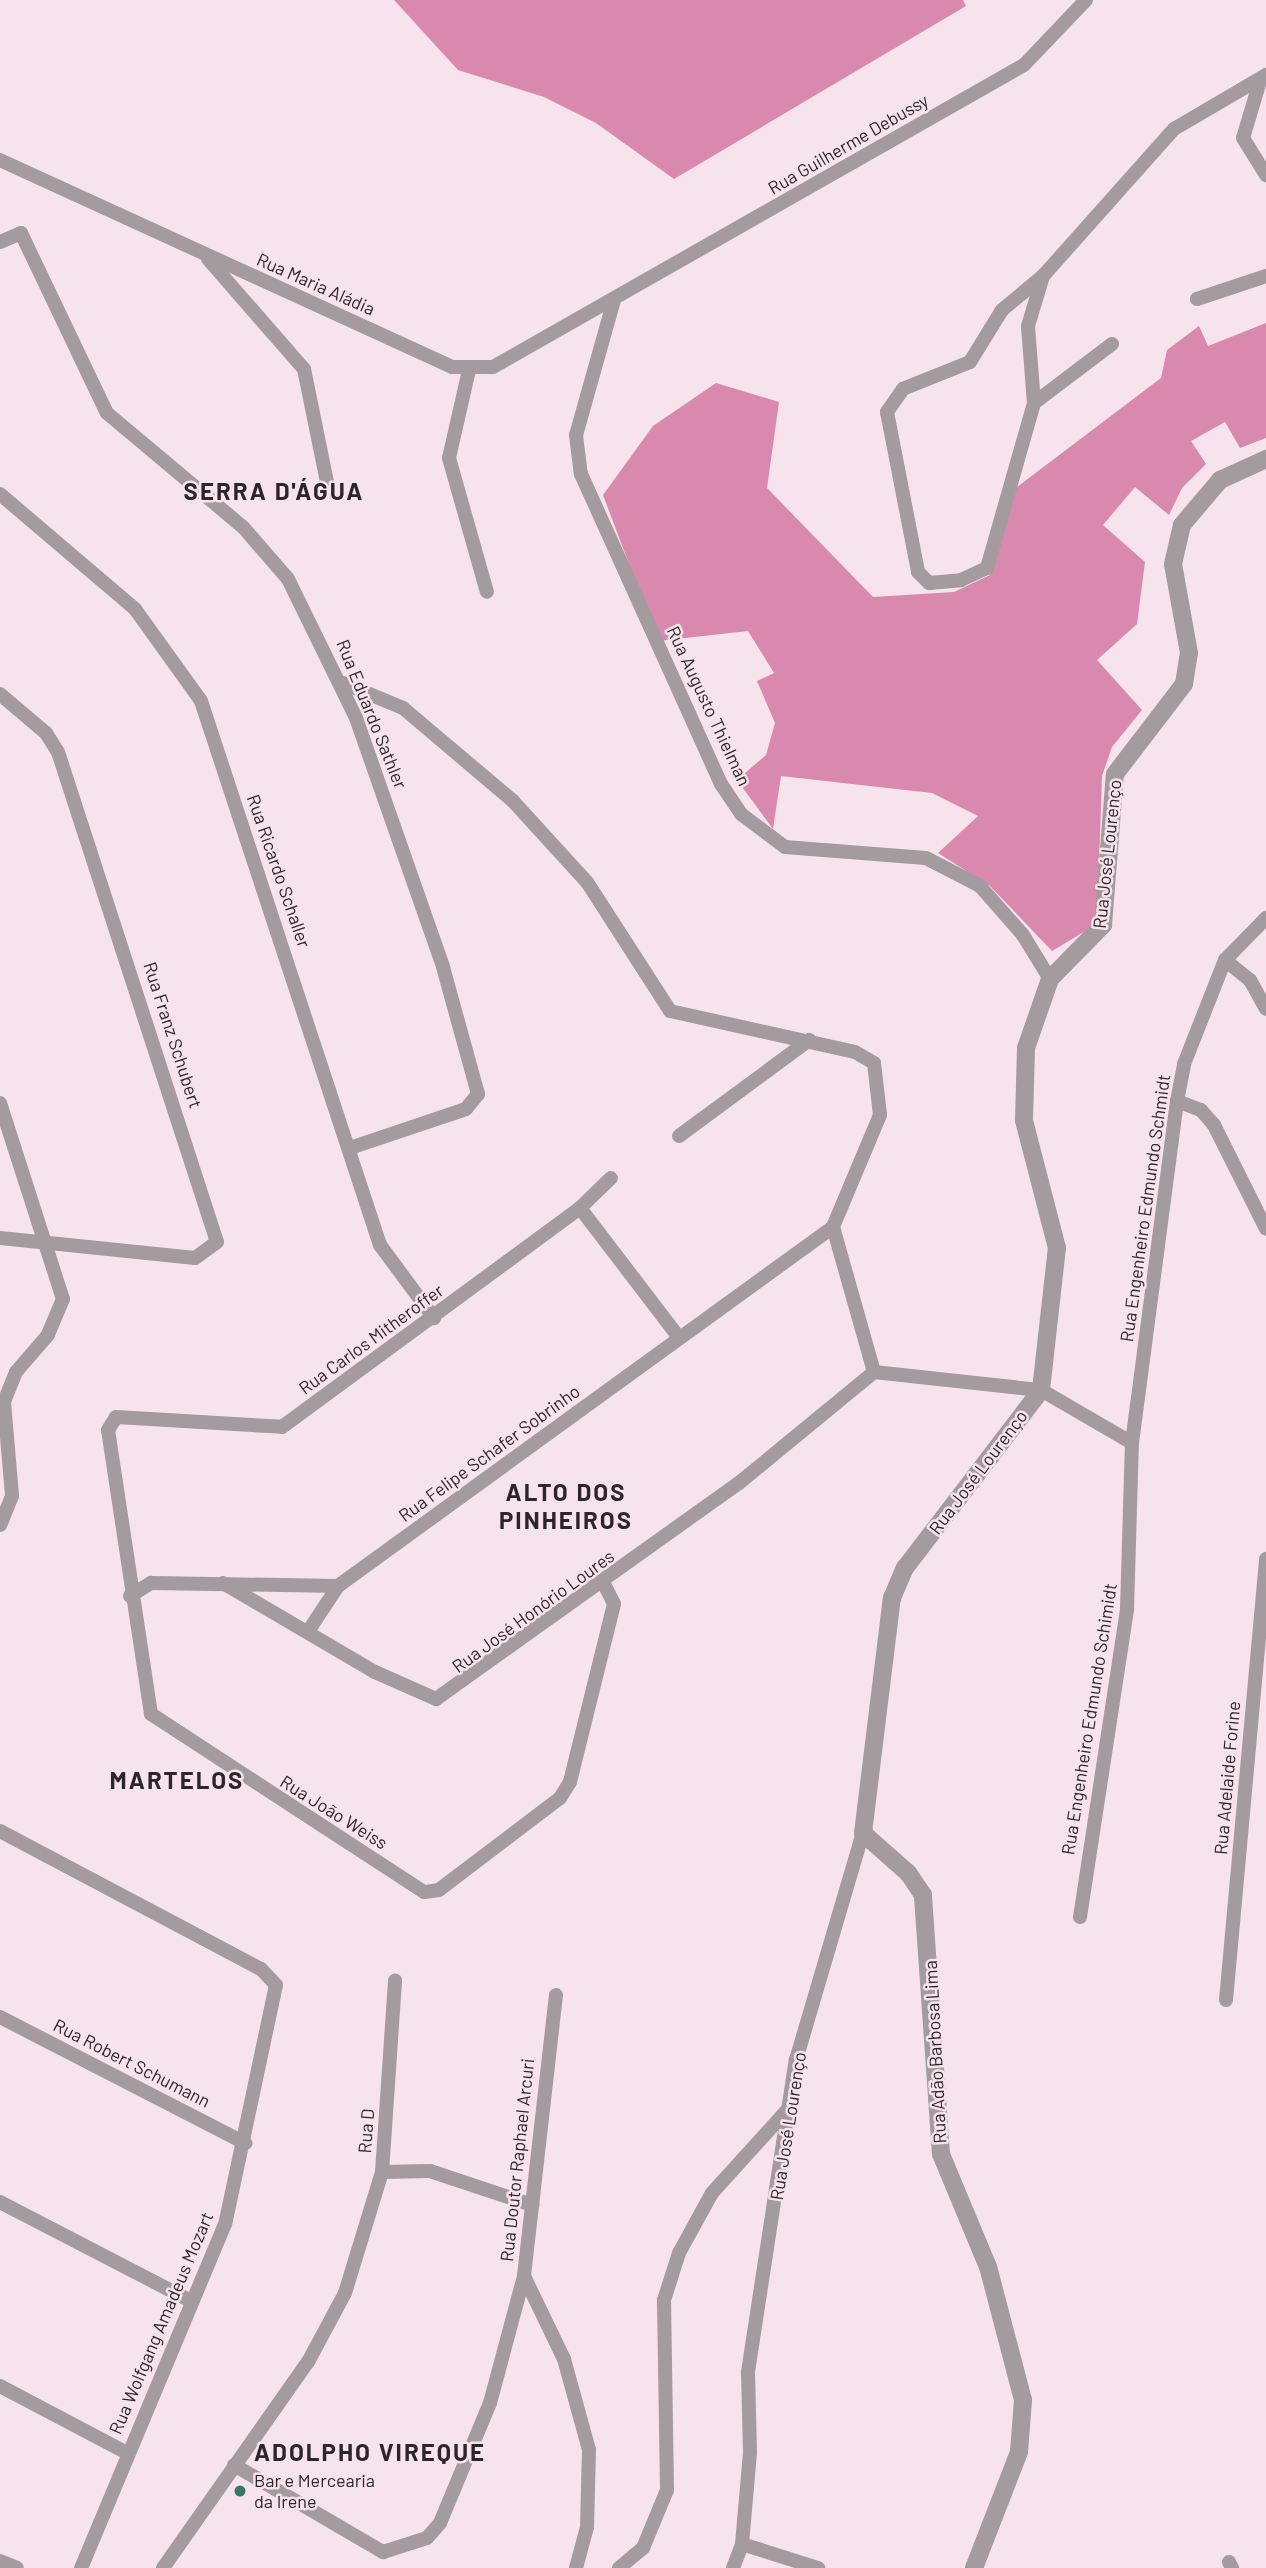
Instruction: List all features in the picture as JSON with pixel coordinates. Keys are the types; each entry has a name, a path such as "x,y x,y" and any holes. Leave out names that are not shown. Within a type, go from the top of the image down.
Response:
{"street":[{"name":"Rua Guilherme Debussy","path":"614,299 1024,65 1086,0"},
{"path":"1263,78 1243,138 1266,175"},
{"path":"1042,276 1028,326 1034,403 987,568 961,580 924,580 886,431 887,412 903,389 970,362 1002,310 1042,276 1174,129 1212,102 1263,78"},
{"name":"Rua Maria Aládia","path":"0,160 205,255 469,370"},
{"name":"Rua Eduardo Sathler","path":"0,242 21,233 107,412 243,527 288,579 343,683 443,967 478,1094 466,1109 350,1149"},
{"path":"205,255 304,369 327,482"},
{"path":"1197,299 1266,276"},
{"path":"487,592 449,458 469,370 493,367 614,299"},
{"name":"Rua Augusto Thielman","path":"614,299 576,435 581,474 721,785 741,814 785,847 926,858 980,886 1023,935 1050,979"},
{"path":"1034,403 1112,344"},
{"name":"Rua José Lourenço","path":"733,2568 742,2544 748,2372 796,2060 863,1833 892,1598 905,1568 1041,1390 1057,1248 1036,1175 1024,1090 1026,1048 1050,979 1100,935 1115,774 1184,684 1189,653 1173,564 1182,525 1220,480 1266,459"},
{"name":"Rua Ricardo Schaller","path":"0,494 135,609 201,701 380,1245 434,1318"},
{"path":"343,683 403,708 512,800 587,883 655,994 670,1011 809,1040 855,1052 874,1063 880,1081 880,1115 834,1227 874,1372 1041,1390 1132,1443"},
{"name":"Rua Franz Schubert","path":"0,694 46,733 58,752 217,1242 195,1258 46,1244"},
{"name":"Rua Engenheiro Edmundo Schmidt","path":"1132,1443 1184,1064 1225,960 1266,918"},
{"path":"1225,960 1250,980 1266,1009"},
{"path":"679,1136 809,1040"},
{"path":"1177,1101 1201,1110 1214,1125 1266,1229"},
{"path":"0,1103 63,1299 48,1335 16,1372 4,1402 12,1496 0,1525"},
{"name":"Rua Carlos Mitheroffer","path":"116,1417 282,1427 434,1318 580,1208 611,1178"},
{"path":"580,1208 678,1336"},
{"name":"Rua Felipe Schafer Sobrinho","path":"338,1586 678,1336 834,1227"},
{"path":"0,1238 46,1244"},
{"name":"Rua José Honório Loures","path":"223,1583 309,1630 375,1672 436,1699 604,1584 874,1372"},
{"name":"Rua João Weiss","path":"116,1417 108,1430 130,1596 148,1705 157,1722 431,1893 560,1798 570,1782 614,1604 604,1584"},
{"name":"Rua Engenheiro Edmundo Schimidt","path":"1080,1917 1128,1609 1132,1443"},
{"name":"Rua Adelaide Forine","path":"1226,2000 1266,1559"},
{"path":"130,1596 151,1583 338,1586"},
{"path":"267,1607 278,1586"},
{"path":"309,1630 338,1586"},
{"name":"Rua Wolfgang Amadeus Mozart","path":"0,1831 271,1976 276,1985 246,2143 225,2224 81,2568"},
{"name":"Rua Adão Barbosa Lima","path":"863,1833 908,1872 923,1895 941,2154 988,2267 1023,2400 1019,2452 974,2568"},
{"name":"Rua D","path":"395,1980 383,2172 430,2171 532,2205"},
{"name":"Rua Doutor Raphael Arcuri","path":"556,1995 524,2276 564,2359 589,2450 587,2527 576,2568"},
{"name":"Rua Robert Schumann","path":"0,2017 246,2143"},
{"path":"619,2568 643,2548 667,2490 664,2300 680,2253 712,2193 789,2108"},
{"path":"163,2568 308,2362 345,2293 383,2172"},
{"path":"0,2202 191,2301"},
{"path":"234,2465 383,2552 427,2538 440,2523 490,2403 524,2276"},
{"path":"0,2386 127,2453"},
{"path":"742,2544 818,2568"},
{"path":"0,2561 17,2568"}],"shaded area":[{"path":"394,0 963,0 966,6 674,179 596,123 544,97 458,70"},
{"path":"1266,323 1266,438 1240,448 1225,422 1191,441 1206,464 1182,488 1169,515 1135,487 1103,525 1145,562 1137,624 1097,660 1142,710 1112,747 1102,776 1097,924 1052,951 990,886 938,853 978,816 932,793 781,776 773,829 737,780 766,755 775,723 757,681 774,673 748,631 658,641 603,495 653,426 716,383 779,402 767,488 873,597 954,592 990,575 1013,490 1161,378 1167,350 1199,326 1208,346"}],"place":[{"name":"Bar e Mercearia da Irene","path":"240,2491"}],"district":[{"name":"SERRA D'ÁGUA","path":"274,491"},
{"name":"ALTO DOS PINHEIROS","path":"566,1506"},
{"name":"MARTELOS","path":"177,1780"},
{"name":"ADOLPHO VIREQUE","path":"370,2452"}]}
